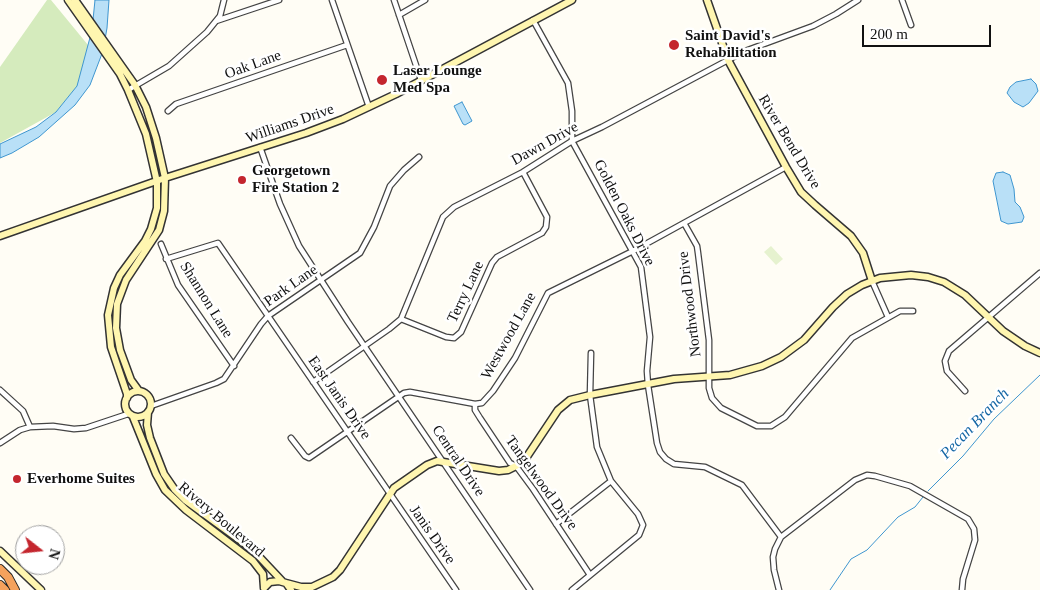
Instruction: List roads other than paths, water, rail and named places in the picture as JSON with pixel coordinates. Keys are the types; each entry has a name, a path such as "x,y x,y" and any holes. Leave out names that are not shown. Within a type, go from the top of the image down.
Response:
{"highway":[{"path":"0,569 8,577 16,590"},
{"path":"0,585 5,590"}],"street":[{"path":"68,0 128,90 146,134 156,182 157,208 151,230 120,275 114,288 108,314 111,347 127,394 125,404 131,415"},
{"path":"0,444 20,430 30,426 86,428 131,415 140,417 149,409 147,396 139,391 131,380 120,350 116,328 117,304 126,280 158,230 164,211 165,178 152,123 135,85 75,0"},
{"path":"128,90 169,66 207,32 216,21 223,7 224,0"},
{"path":"216,21 279,0"},
{"path":"332,0 369,108"},
{"path":"394,0 421,80"},
{"path":"399,15 425,0"},
{"name":"Williams Drive","path":"0,236 165,178 306,133 369,108 572,0"},
{"name":"River Bend Drive","path":"707,0 728,60 801,192 851,236 863,253 872,281"},
{"name":"Dawn Drive","path":"313,382 390,329 401,319 446,214 454,207 522,172 572,141 602,128 728,60 763,44 813,26 858,0"},
{"path":"902,0 910,25"},
{"name":"Golden Oaks Drive","path":"533,20 568,83 572,111 572,141 641,266 650,338 647,371 648,385 660,452 666,459 679,465 705,467 742,485 781,537"},
{"name":"Oak Lane","path":"168,111 176,104 347,45"},
{"name":"Central Drive","path":"260,147 291,231 320,281 530,590"},
{"name":"Park Lane","path":"149,409 216,384 228,376 268,316 360,253 374,227 390,186 396,177 419,157"},
{"name":"Westwood Lane","path":"475,404 482,403 486,399 505,374 523,344 548,293 633,251 786,166"},
{"name":"Terry Lane","path":"401,319 446,337 454,338 461,332 492,263 502,255 542,233 548,222 546,214 522,172"},
{"name":"Northwood Drive","path":"684,223 697,246 709,340 709,391 716,404 757,426 772,426 785,417 850,340 900,311 912,311"},
{"name":"East Janis Drive","path":"166,259 218,243 348,431 389,494"},
{"name":"Shannon Lane","path":"162,244 166,259 178,285 234,366"},
{"path":"965,391 947,371 945,365 947,354 1040,273"},
{"path":"263,589 270,582 310,588 337,574 389,494 398,484 426,465 437,461 499,471 516,466 526,458 558,410 570,400 682,378 709,377 746,372 781,357 804,340 841,299 858,287 872,281 901,275 916,275 944,282 963,294 1015,340 1040,353"},
{"path":"872,281 888,317"},
{"path":"572,590 639,535 644,525 642,519 611,481 598,447 590,395 591,353"},
{"path":"0,390 23,411 30,426"},
{"path":"126,398 130,394 139,391"},
{"path":"291,438 305,456 309,458 404,393 410,392 475,404"},
{"name":"Tangelwood Drive","path":"475,404 475,410 510,463 516,466 590,576"},
{"name":"Rivery Boulevard","path":"149,409 148,425 150,438 161,476 185,500 237,542 260,569 264,578 263,589"},
{"name":"Rivery Boulevard","path":"131,415 171,497 195,517 252,549 291,590"},
{"path":"779,590 773,557 781,537 861,476 875,476 900,482 954,510 972,524 975,540 964,576 962,590"},
{"path":"556,524 611,481"},
{"name":"Janis Drive","path":"389,494 456,590"},
{"path":"195,517 199,510"},
{"path":"0,551 41,590"}],"water":[{"path":"95,0 109,0 103,51 90,85 75,105 39,137 0,158 0,144 36,127 56,112 77,86 92,30"},
{"path":"1031,79 1036,84 1038,91 1029,103 1023,107 1014,102 1007,93 1016,82"},
{"path":"462,102 472,121 465,125 454,106"},
{"path":"1003,172 1010,175 1015,202 1020,207 1024,217 1022,222 1008,224 1001,221 993,181 996,173"}],"waterway":[{"name":"Pecan Branch","path":"928,491 963,456 994,419 1040,375"},
{"name":"Pecan Branch","path":"830,590 851,559 867,550 898,517 915,507 923,497"}],"place":[{"name":"Saint David's Rehabilitation","path":"674,45"},
{"name":"Laser Lounge Med Spa","path":"382,80"},
{"name":"Georgetown Fire Station 2","path":"242,180"},
{"name":"Everhome Suites","path":"17,479"}]}
